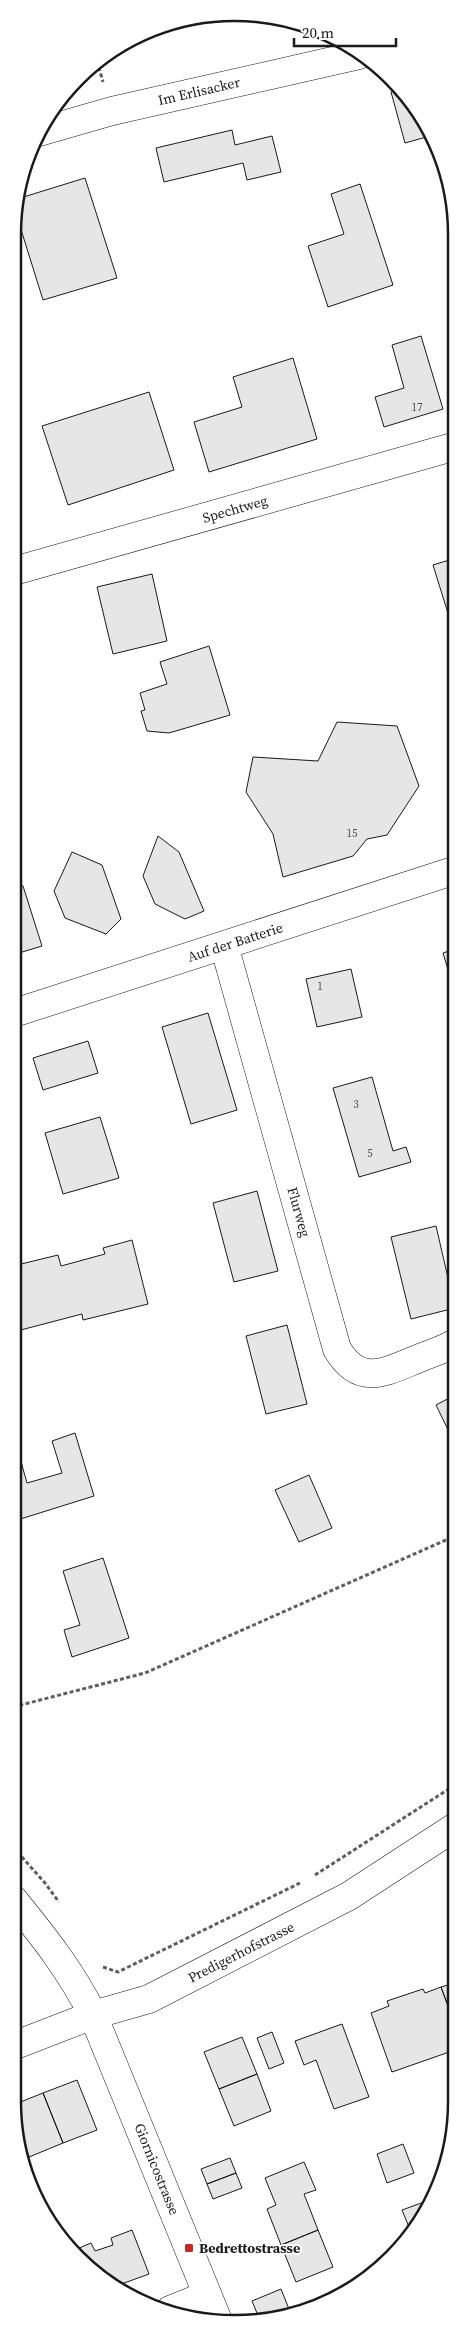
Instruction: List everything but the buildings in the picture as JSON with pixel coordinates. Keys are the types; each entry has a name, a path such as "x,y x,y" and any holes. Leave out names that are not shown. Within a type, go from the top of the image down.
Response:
{"street":[{"name":"Im Erlisacker","path":"49,129 112,111 352,57"},
{"name":"Spechtweg","path":"21,569 448,448"},
{"name":"Auf der Batterie","path":"21,1011 448,873"},
{"name":"Flurweg","path":"224,945 337,1349 345,1363 356,1370 372,1374 386,1372 448,1346"},
{"name":"Predigerhofstrasse","path":"21,2043 93,2015 149,1999 349,1896 448,1832"},
{"name":"Giornicostrasse","path":"21,1909 51,1945 78,1986 93,2015 215,2314"},
{"path":"178,2307 208,2295"}],"path":[{"path":"21,1705 146,1673 448,1539"},
{"path":"102,1967 118,1972 315,1875 448,1790"}],"place":[{"name":"Bedrettostrasse","path":"189,2248"}]}
